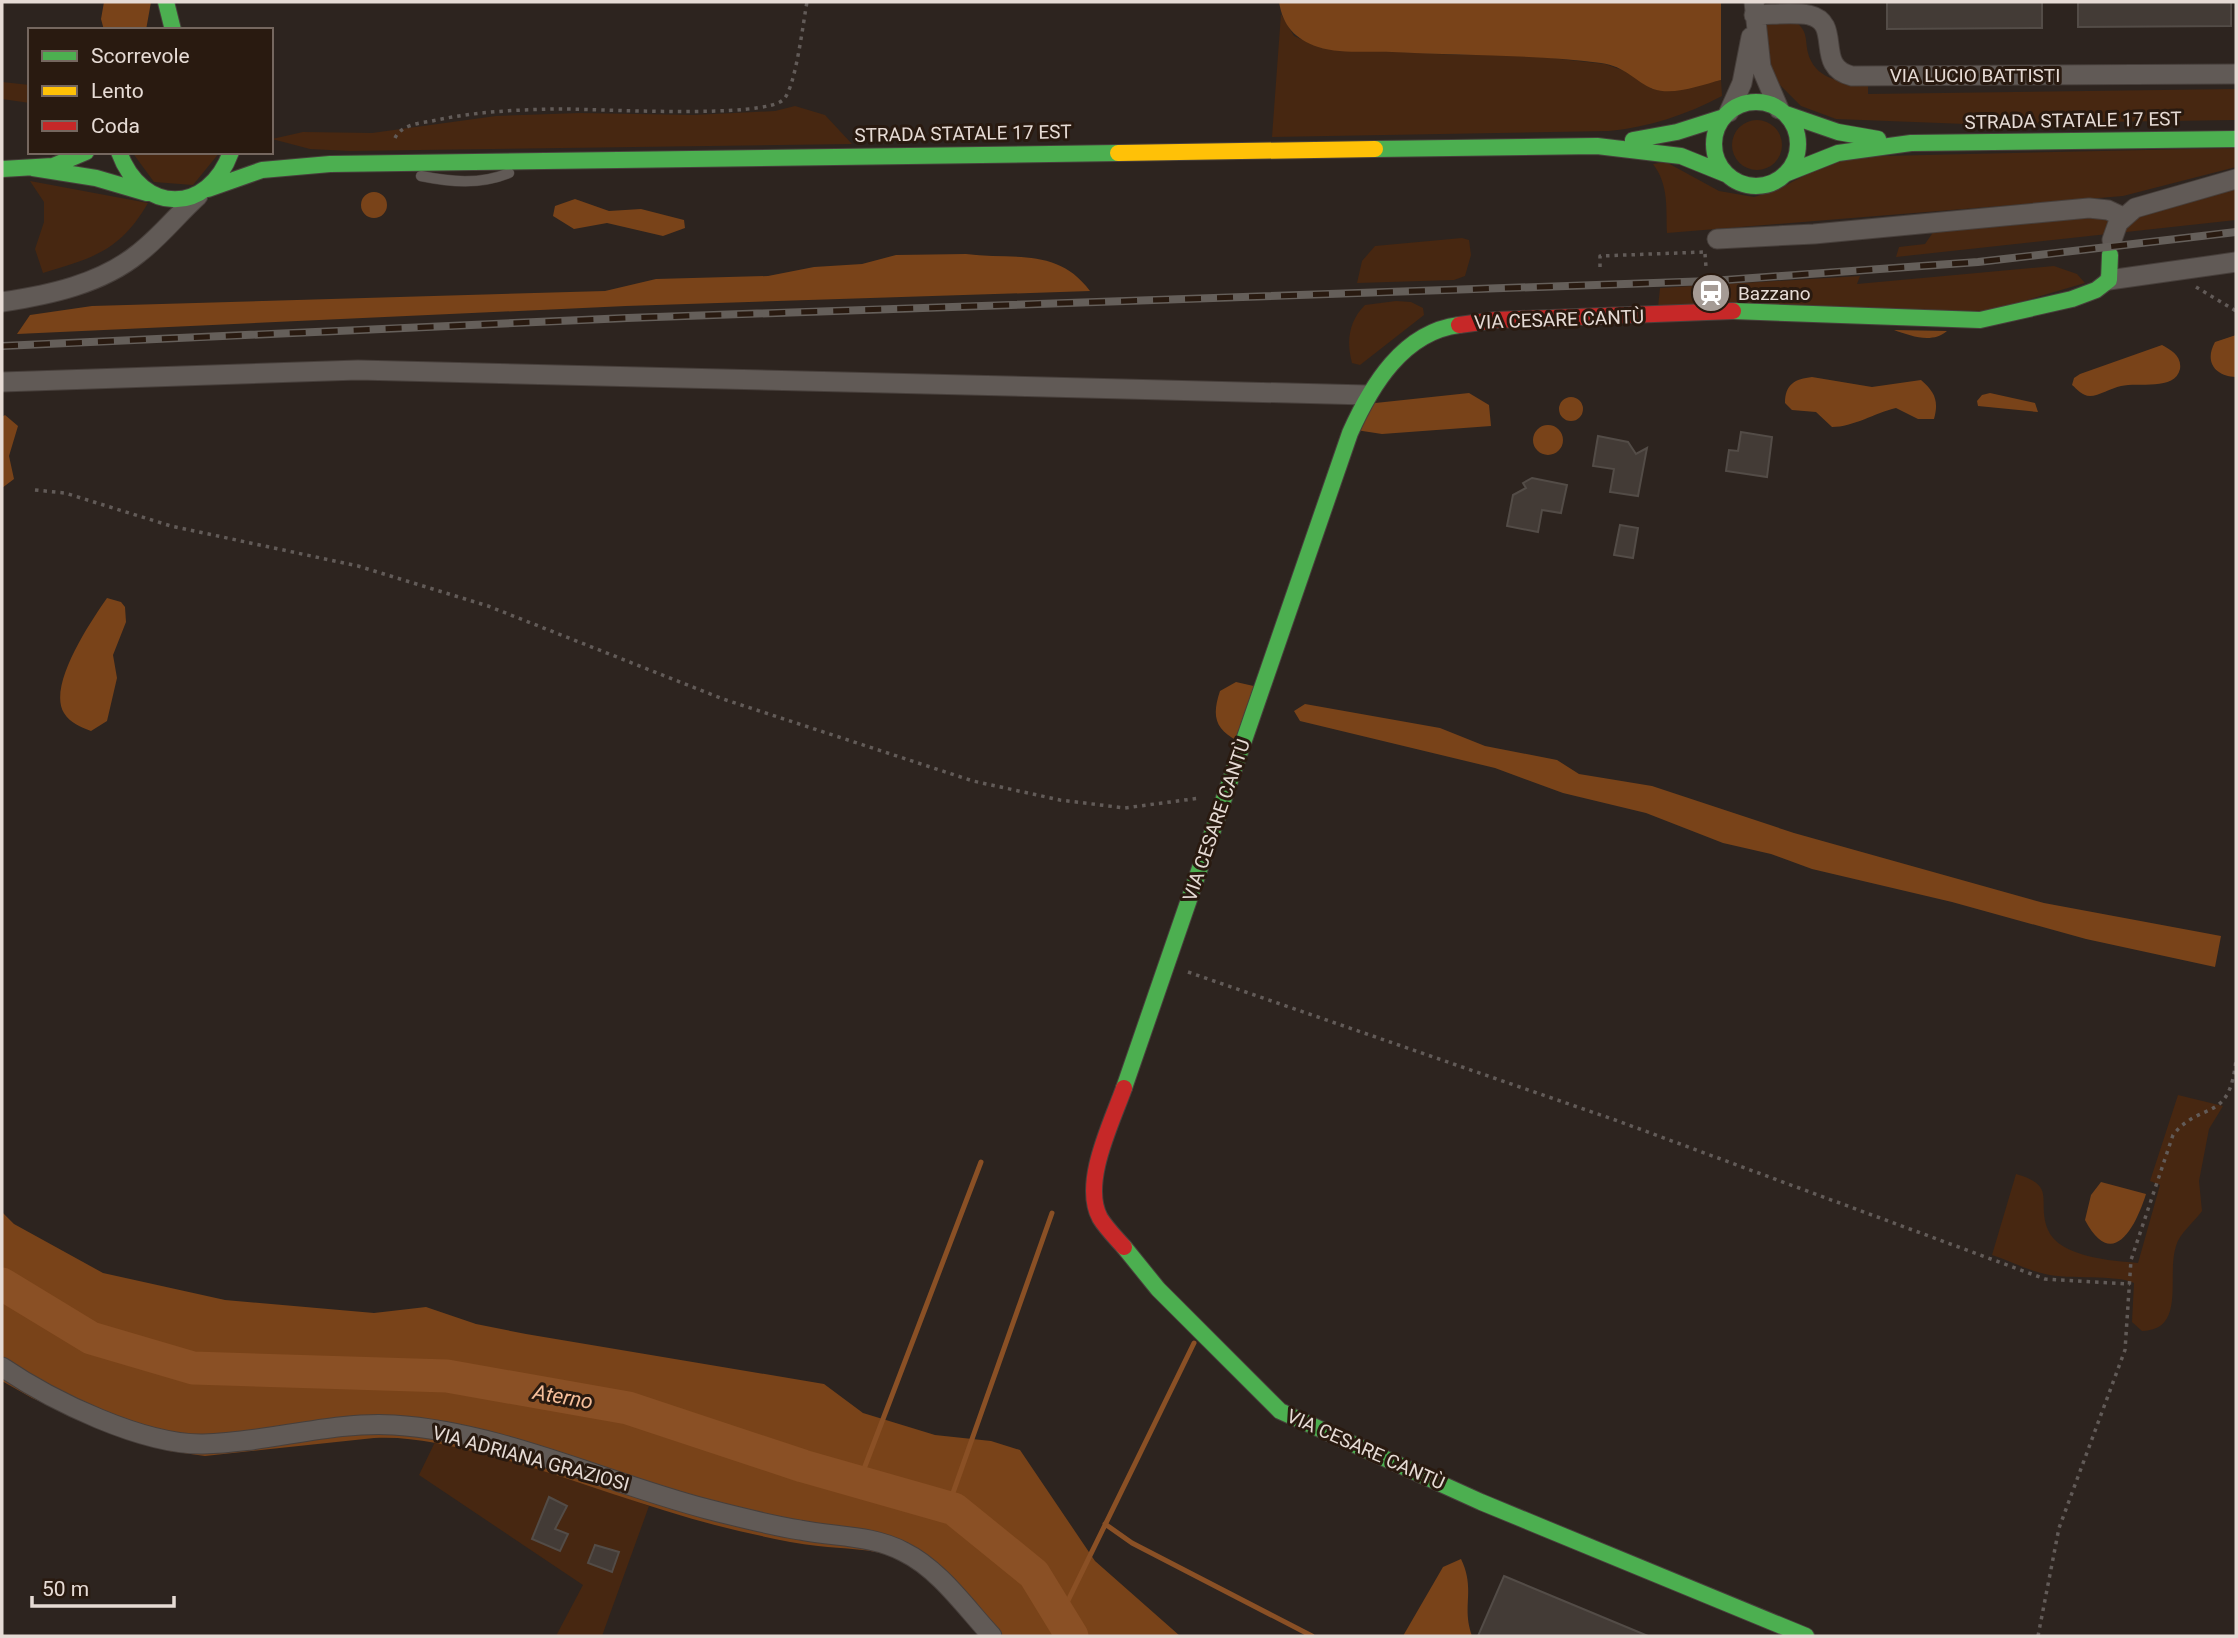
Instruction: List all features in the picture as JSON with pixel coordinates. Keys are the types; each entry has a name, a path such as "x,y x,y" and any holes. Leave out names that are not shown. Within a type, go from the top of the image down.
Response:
{"main road":[{"path":"159,28 164,2"},
{"path":"164,2 172,28"},
{"path":"1753,103 1782,112 1796,132 1798,145 1793,164 1785,174 1769,184 1757,186 1738,182 1728,175 1719,163 1714,142 1727,115 1753,103"},
{"name":"STRADA STATALE 17 EST","path":"1782,112 1838,132 1911,143"},
{"name":"STRADA STATALE 17 EST","path":"1597,146 1678,132 1727,115"},
{"name":"STRADA STATALE 17 EST","path":"1785,174 1838,153 1911,143 2236,139"},
{"name":"STRADA STATALE 17 EST","path":"152,195 173,200 262,170 330,164 1597,146 1681,156 1728,175"},
{"name":"STRADA STATALE 17 EST","path":"280,153 330,164"},
{"path":"2,169 61,164 82,154"},
{"path":"120,154 128,175 152,195"},
{"path":"204,191 222,175 230,154"},
{"path":"33,168 96,178 152,195"},
{"path":"2109,279 2111,247"},
{"name":"VIA CESARE CANTÙ","path":"1805,1636 1481,1502 1280,1411 1158,1289 1100,1218 1093,1188 1096,1168 1350,433 1367,396 1387,368 1412,344 1436,331 1463,323 1768,310 1980,320 2072,299 2096,290 2109,279"}],"street":[{"name":"VIA LUCIO BATTISTI","path":"1754,8 1818,19 1828,34 1833,64 1839,71 1853,76 2236,74"},
{"path":"1754,8 1761,66 1782,112"},
{"path":"1727,115 1746,66 1754,8"},
{"path":"2111,247 2123,217 2141,206 2236,179"},
{"path":"2,302 51,293 93,279 124,264 148,246 204,191"},
{"path":"148,246 157,231 161,214 160,202 152,195"},
{"path":"1711,246 2089,208 2108,210 2123,217"},
{"path":"2109,279 2236,262"},
{"path":"2,382 358,370 1367,396"},
{"name":"VIA ADRIANA GRAZIOSI","path":"2,1367 25,1383 118,1426 172,1442 204,1444 393,1424 441,1431 562,1462 706,1509 800,1530 878,1542 905,1552 925,1566 992,1636"}],"path":[{"path":"389,163 397,133 410,125 465,113 554,109 723,110 773,107 785,99 794,73 807,2"},
{"path":"1600,267 1600,256 1711,246"},
{"path":"2179,271 2215,301 2236,312"},
{"path":"35,490 65,493 171,526 358,566 488,606 723,699 973,781 1060,800 1125,807 1166,804 1195,798 1224,799"},
{"path":"1167,964 1630,1126 2045,1279 2130,1284"},
{"path":"2038,1636 2059,1528 2125,1350 2131,1260 2173,1135 2180,1127 2223,1103 2230,1093 2236,1060"}],"shaded area":[{"path":"104,2 151,2 146,28 103,28 101,19"},
{"path":"1279,2 1721,2 1721,80 1687,89 1661,91 1647,86 1617,67 1601,63 1326,49 1303,40 1291,30"},
{"path":"1281,14 1294,36 1321,48 1457,55 1523,55 1605,64 1633,74 1652,89 1672,91 1721,80 1722,96 1667,119 1609,131 1272,137"},
{"path":"1797,23 1805,33 1808,53 1817,69 1840,81 1868,83 1868,94 2236,89 2236,120 1966,124 1836,119 1801,106 1779,84 1767,58 1765,25"},
{"path":"2,82 28,85 28,103 2,99"},
{"path":"795,106 825,115 852,144 350,151 310,149 273,139 303,132 372,133 496,116 580,113 693,115 775,111"},
{"path":"1757,120 1775,127 1782,145 1775,163 1757,170 1739,163 1732,145 1739,127"},
{"path":"2236,148 2236,167 2123,196 1667,233 1664,188 1653,164 1666,162 1719,191 1754,197 1777,190 1839,157"},
{"path":"133,154 218,154 193,185 154,182"},
{"path":"30,181 148,203 127,232 104,250 43,273 35,249 44,222 44,202"},
{"path":"2236,182 2236,220 1896,257 1899,247 1925,244 1934,231 2103,214"},
{"path":"374,192 383,196 387,205 383,214 374,218 365,214 361,205 365,196"},
{"path":"575,199 609,211 641,209 684,220 685,228 663,236 607,223 574,229 553,216 555,206"},
{"path":"1462,238 1469,240 1471,255 1465,276 1454,280 1357,283 1362,261 1375,246"},
{"path":"966,254 1034,258 1049,262 1064,267 1090,291 626,306 17,334 30,315 92,306 605,291 656,279 768,276 814,267 862,264 896,255"},
{"path":"2054,266 2077,274 2085,283 1990,311 1658,307 1660,288 1860,276 1857,284"},
{"path":"1411,302 1423,308 1424,315 1360,365 1352,363 1350,332 1355,318 1365,305"},
{"path":"1894,330 1947,331 1928,338"},
{"path":"2236,335 2236,377 2217,371 2211,362 2211,356 2215,342"},
{"path":"2162,345 2172,351 2179,360 2180,369 2177,376 2171,380 2164,383 2121,386 2090,396 2082,394 2072,385 2074,378 2080,374"},
{"path":"1812,377 1872,387 1921,380 1935,397 1934,419 1918,419 1896,408 1848,425 1832,427 1816,412 1792,410 1785,403 1787,391 1792,384"},
{"path":"1469,393 1489,405 1491,426 1382,434 1356,430 1366,404"},
{"path":"1990,393 2035,403 2038,412 1978,406 1977,401 1982,395"},
{"path":"1571,397 1582,404 1583,409 1576,420 1571,421 1560,414 1559,409 1566,398"},
{"path":"5,415 18,426 9,456 14,479 2,488 2,417"},
{"path":"1548,425 1558,430 1563,440 1558,450 1548,455 1538,450 1533,440 1538,430"},
{"path":"107,598 121,602 125,607 126,622 113,655 117,678 107,721 91,731 66,716 60,701 61,687 73,654"},
{"path":"1236,682 1258,687 1238,741 1224,731 1216,714 1220,691"},
{"path":"1305,704 1440,728 1485,746 1557,760 1579,774 1652,786 1794,833 2044,903 2221,936 2215,967 2086,939 1952,902 1812,869 1771,854 1723,843 1646,813 1563,793 1495,768 1300,721 1294,711"},
{"path":"2178,1095 2223,1106 2209,1129 2199,1181 2202,1211 2183,1233 2176,1246 2172,1299 2165,1322 2156,1328 2142,1331 2132,1322 2134,1283 2126,1280 2045,1274 1992,1255 2016,1174 2029,1179 2041,1189 2048,1230 2063,1246 2088,1256 2138,1263 2160,1185 2150,1181"},
{"path":"2101,1182 2146,1194 2129,1231 2113,1243 2104,1242 2095,1235 2085,1220 2091,1195"},
{"path":"2,1212 14,1224 103,1273 225,1300 374,1313 426,1307 476,1324 526,1334 824,1384 863,1413 935,1435 991,1441 1020,1450 1095,1561 1180,1636 983,1636 932,1582 896,1558 739,1531 675,1514 516,1463 429,1442 374,1438 205,1456 169,1451 114,1434 32,1398 2,1381"},
{"path":"435,1442 541,1468 649,1506 602,1636 556,1636 583,1585 419,1475"},
{"path":"1461,1559 1468,1580 1468,1616 1472,1636 1403,1636 1443,1567"}],"building":[{"path":"1887,2 2042,2 2042,28 1887,29"},
{"path":"2078,2 2231,2 2231,26 2078,27"},
{"path":"1741,432 1772,437 1767,477 1726,471 1729,450 1738,451"},
{"path":"1598,436 1628,442 1636,454 1647,448 1638,496 1610,492 1614,469 1593,466"},
{"path":"1532,478 1567,485 1561,513 1542,510 1538,532 1507,526 1513,495 1526,488 1523,483"},
{"path":"1620,525 1638,528 1633,558 1614,555"},
{"path":"549,1497 567,1506 555,1529 568,1534 560,1551 532,1539"},
{"path":"595,1545 619,1552 612,1572 588,1563"},
{"path":"1504,1576 1648,1636 1478,1636"}],"waterway":[{"path":"859,1482 981,1162"},
{"path":"948,1507 1052,1213"},
{"name":"Aterno","path":"2,1284 91,1338 193,1368 447,1376 628,1408 803,1466 954,1509 1034,1574 1072,1636"},
{"path":"1060,1617 1194,1343"},
{"path":"1105,1524 1132,1543 1312,1636"}],"railway":[{"path":"2,346 627,318 1711,281 1978,262 2236,232"}],"traffic: fast":[{"path":"166,2 172,28"},
{"path":"1756,102 1779,109 1791,121 1798,144 1791,167 1779,179 1756,186 1733,179 1721,167 1714,144 1721,121 1733,109 1756,102"},
{"path":"1786,114 1838,132 1878,139"},
{"path":"1633,140 1677,132 1724,117"},
{"path":"1785,174 1838,153 1911,143 2236,139"},
{"path":"1375,149 1597,146 1681,156 1728,175"},
{"path":"208,189 262,170 330,164 1118,153"},
{"path":"2,169 53,166 81,154"},
{"path":"120,154 129,173 143,187 158,196 175,199 192,196 207,187 221,173 230,154"},
{"path":"33,168 96,178 147,193"},
{"path":"1733,311 1980,320 2072,299 2096,290 2109,280 2110,255"},
{"path":"1124,1088 1350,433 1379,380 1405,350 1421,338 1459,325"},
{"path":"1124,1247 1158,1289 1280,1411 1481,1502 1806,1636"}],"traffic: slow":[{"path":"1118,153 1375,149"}],"traffic: jam":[{"path":"1459,325 1496,320 1733,311"},
{"path":"1124,1088 1100,1153 1094,1188 1095,1204 1100,1218 1124,1247"}],"place":[{"name":"Bazzano","path":"1711,293"}]}
